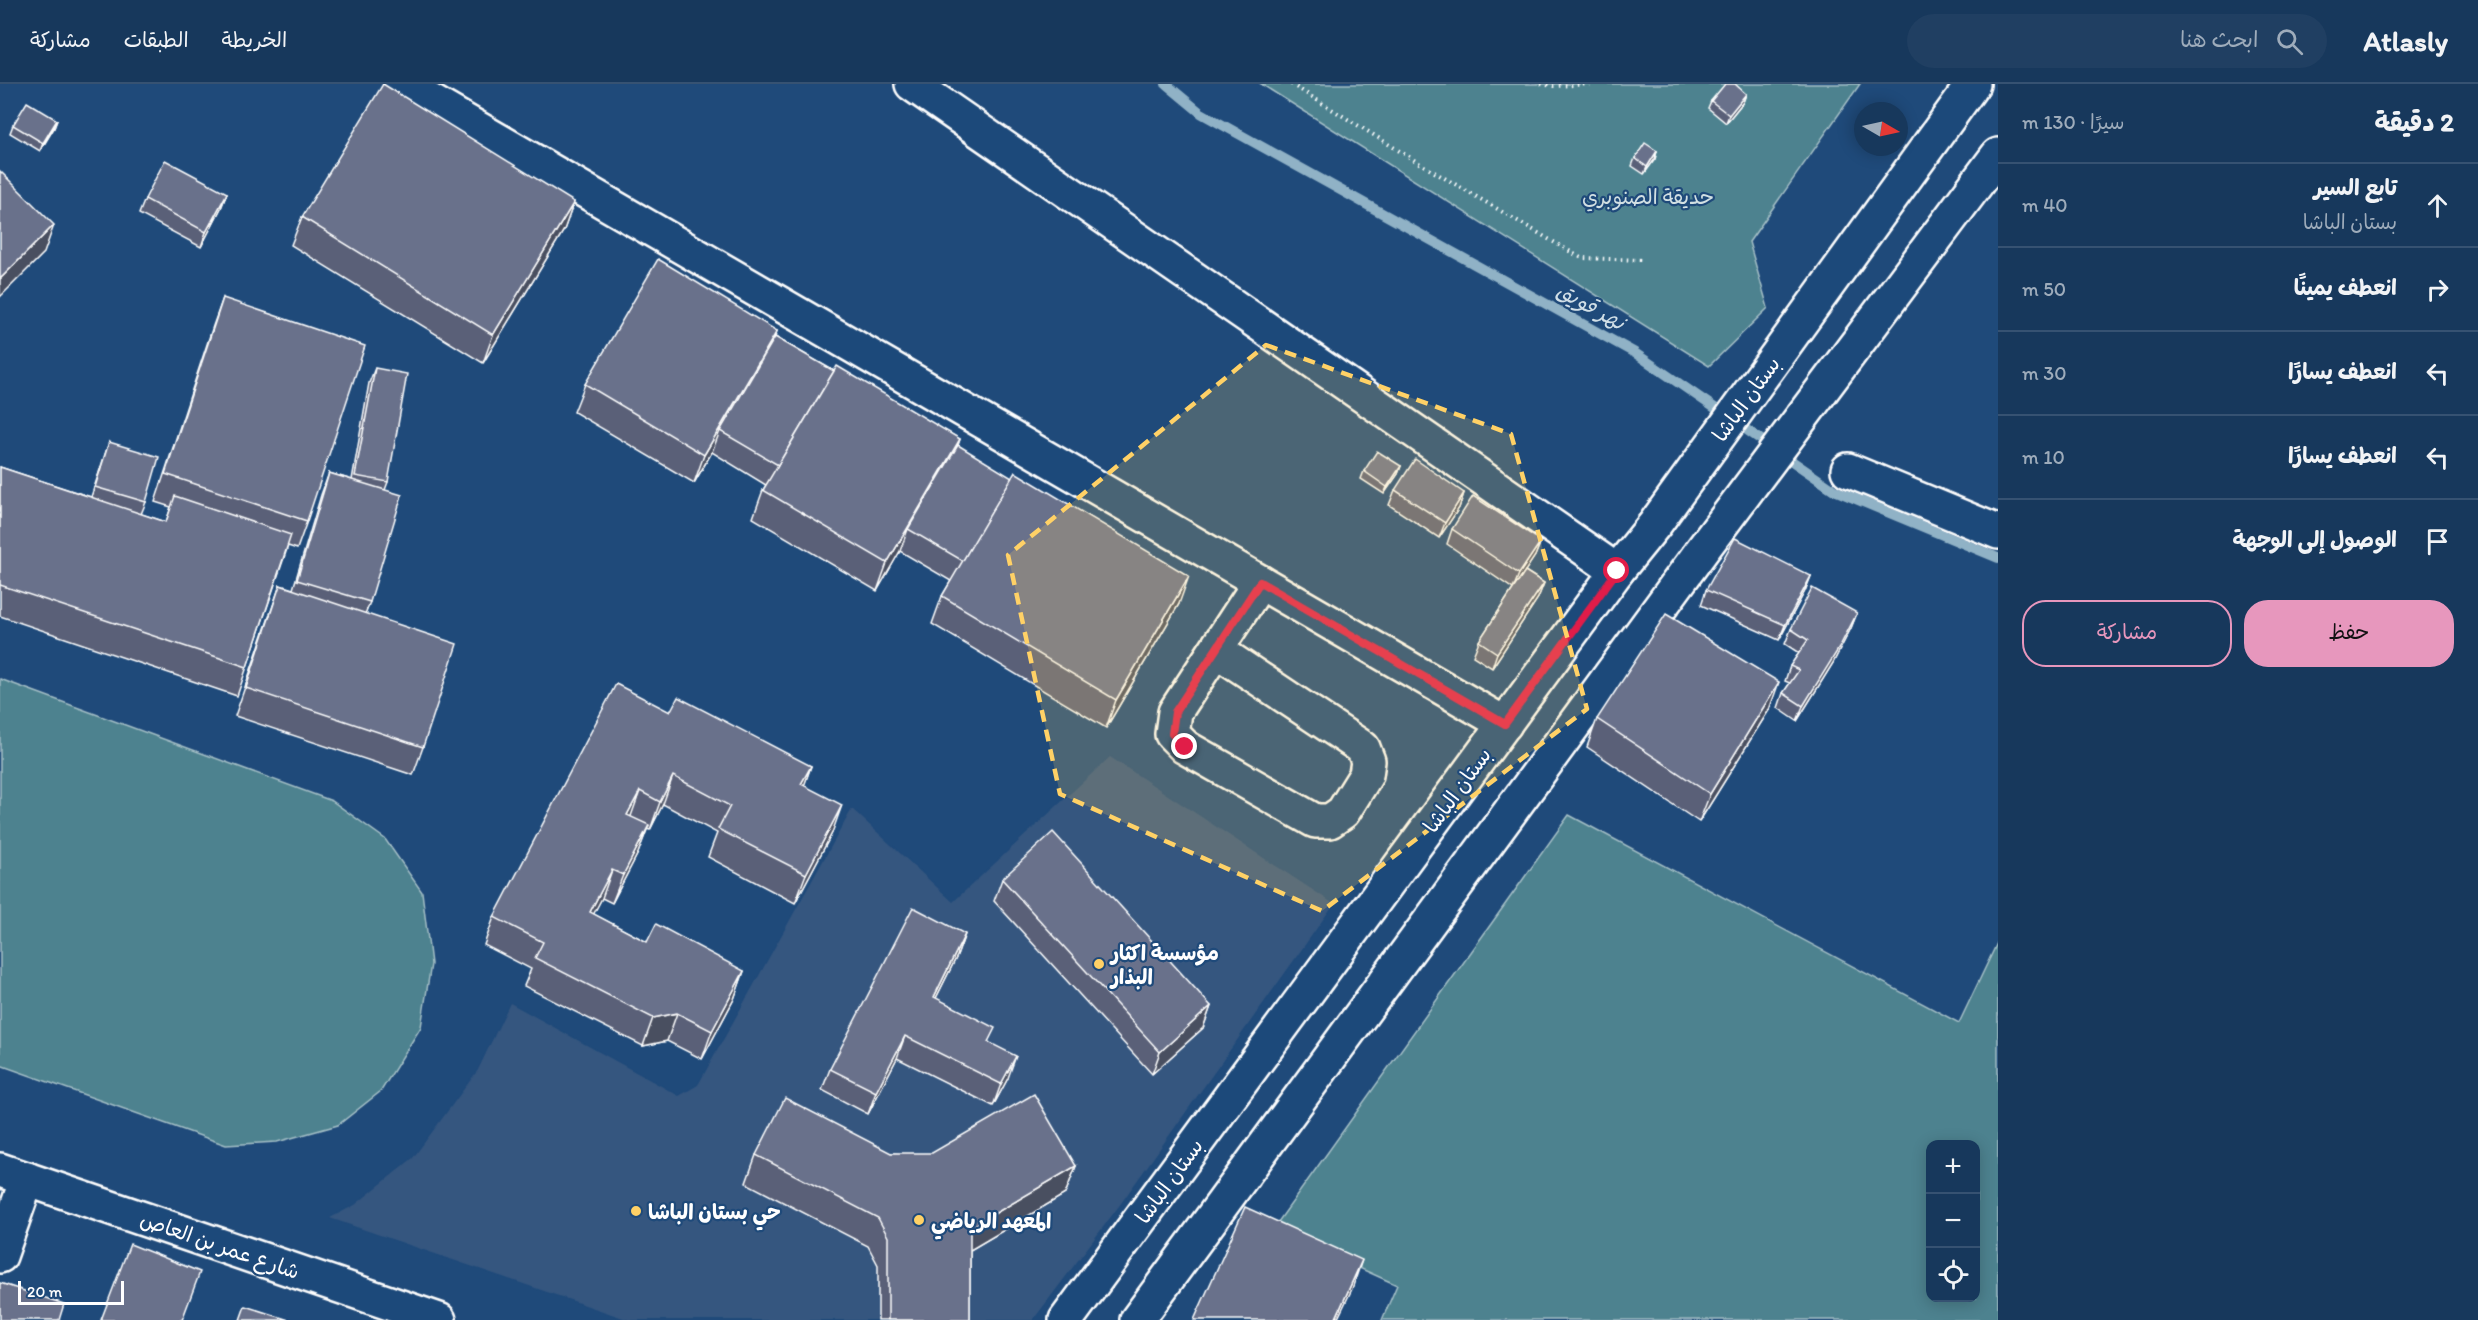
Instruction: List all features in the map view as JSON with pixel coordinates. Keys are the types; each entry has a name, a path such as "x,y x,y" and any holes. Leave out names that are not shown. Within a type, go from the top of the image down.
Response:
{"street":[{"path":"401,84 1505,724"},
{"path":"912,84 1617,571"},
{"name":"بستان الباشا","path":"1066,1320 1617,571 1655,524 1973,84"},
{"path":"1137,1320 1703,549 1998,155"},
{"path":"1848,471 1998,532"},
{"path":"1216,650 1363,748 1368,762 1366,775 1343,812 1330,821 1315,821 1185,747 1172,734 1175,712 1260,582"},
{"path":"0,1256 14,1174"},
{"name":"شارع عمر بن العاص","path":"14,1174 439,1320"}],"path":[{"path":"1291,84 1419,163 1581,258 1643,260"},
{"path":"1541,84 1553,86 1594,84"}],"highlighted area":[{"path":"1266,345 1511,434 1587,709 1322,911 1060,794 1008,555"}],"shaded area":[{"path":"1110,757 1334,904 1119,1206 1033,1320 629,1320 330,1218 355,1205 413,1158 478,1070 510,1003 679,1096 698,1085 852,809 953,902"}],"green space":[{"name":"حديقة الصنوبري","path":"1261,84 1860,84 1749,242 1768,308 1709,366"},
{"path":"0,679 332,801 385,839 422,892 431,964 421,1027 381,1091 338,1125 277,1142 226,1145 0,1065"},
{"path":"1569,815 1959,1023 1998,941 1998,1320 1382,1320 1397,1285 1273,1229"}],"building":[{"path":"383,84 574,202 493,335 302,217"},
{"path":"1725,84 1735,84 1746,94 1729,115 1711,101"},
{"path":"27,102 57,120 43,143 13,125"},
{"path":"1645,143 1657,151 1647,167 1635,158"},
{"path":"165,160 227,193 206,232 145,199"},
{"path":"0,171 54,225 0,279"},
{"path":"658,259 777,331 704,455 585,384"},
{"path":"223,298 365,346 307,521 165,474"},
{"path":"775,337 834,371 778,465 720,431"},
{"path":"837,366 960,439 887,563 763,490"},
{"path":"375,368 407,374 388,482 355,476"},
{"path":"109,442 159,457 146,502 95,487"},
{"path":"958,445 1012,478 963,561 908,529"},
{"path":"1377,451 1401,466 1387,487 1364,471"},
{"path":"1415,459 1464,493 1445,523 1395,490"},
{"path":"0,467 166,522 175,496 291,535 247,667 0,585"},
{"path":"1015,472 1189,576 1116,700 942,596"},
{"path":"329,473 402,495 370,602 297,580"},
{"path":"1473,496 1541,541 1519,574 1452,529"},
{"path":"1735,538 1811,576 1785,625 1706,590"},
{"path":"1525,571 1544,583 1497,653 1479,641"},
{"path":"280,585 457,644 423,747 246,688"},
{"path":"1812,588 1857,613 1839,648 1803,706 1783,693 1799,670 1790,666 1808,640 1791,629"},
{"path":"1666,614 1779,682 1710,794 1597,719"},
{"path":"616,684 670,712 678,697 811,766 801,784 842,805 806,874 718,829 730,806 673,776 660,802 640,791 627,815 649,825 623,875 612,870 590,912 647,942 656,924 744,971 712,1031 677,1013 653,1018 535,958 543,942 494,917"},
{"name":"مؤسسة اكثار البذار","path":"1053,832 1211,1006 1160,1052 1002,879"},
{"path":"913,907 965,934 934,997 995,1028 988,1042 1016,1056 1001,1084 905,1036 876,1092 830,1069"},
{"name":"المعهد الرياضي","path":"1034,1094 1076,1166 970,1228 970,1320 888,1320 888,1237 878,1218 756,1155 785,1098 891,1153 932,1153"},
{"path":"1245,1207 1362,1260 1335,1320 1194,1320"},
{"path":"130,1244 200,1272 182,1320 101,1320"},
{"path":"0,1283 64,1304 59,1320 0,1320"},
{"path":"245,1306 289,1320 240,1320"}],"waterway":[{"name":"نهر قويق","path":"1166,84 1201,113 1635,353 1834,490 1998,558"}],"place":[{"name":"مؤسسة اكثار البذار","path":"1099,964"},
{"name":"حي بستان الباشا","path":"636,1211"},
{"name":"المعهد الرياضي","path":"919,1220"}],"route":[{"path":"1185,747 1172,734 1175,712 1260,582 1505,724 1617,571"}]}
